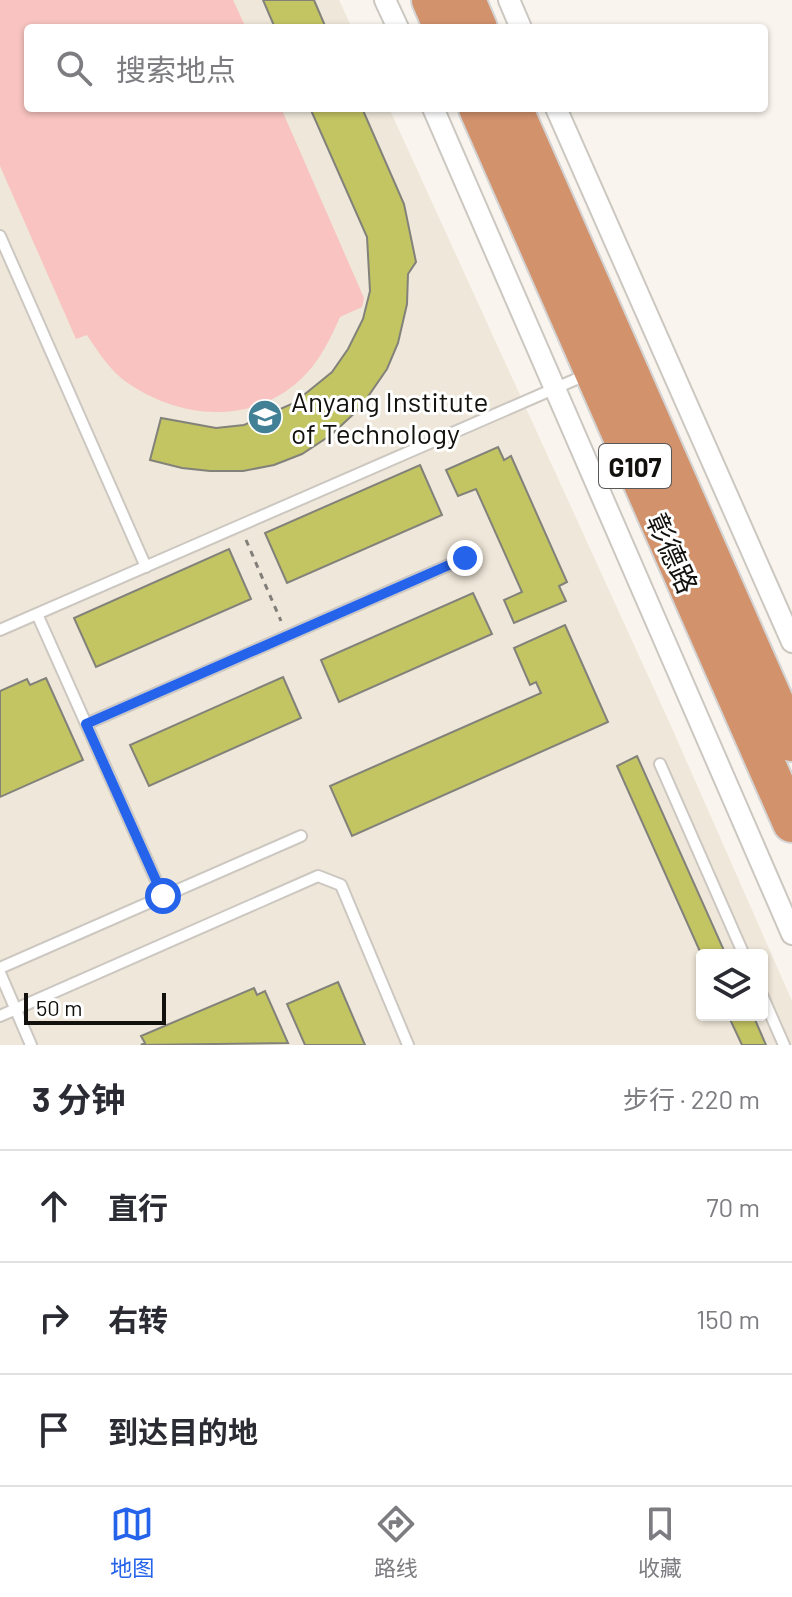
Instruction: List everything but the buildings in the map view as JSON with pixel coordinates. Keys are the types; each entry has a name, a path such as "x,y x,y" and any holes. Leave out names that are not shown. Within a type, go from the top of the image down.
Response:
{"highway":[{"path":"431,0 441,24"},
{"path":"466,0 476,24"},
{"name":"彰德路","path":"480,112 792,823"},
{"name":"彰德路","path":"515,112 792,742"}],"street":[{"path":"385,0 396,24"},
{"path":"509,0 519,24"},
{"path":"435,112 792,934"},
{"path":"558,112 792,642"}],"lane":[{"path":"0,236 146,567"},
{"path":"0,630 593,371"},
{"path":"86,724 465,558"},
{"path":"37,614 163,896"},
{"path":"660,764 741,949"},
{"path":"31,1045 0,970 301,836"},
{"path":"0,1016 318,876 341,885 408,1045"},
{"path":"768,1009 784,1045"}],"path":[{"path":"240,526 288,636"}],"shaded area":[{"name":"Anyang Institute of Technology","path":"0,0 339,0 350,24 24,24 24,112 391,112 671,726 792,1001 792,1045 0,1045"},
{"path":"0,0 233,0 244,24 24,24 24,112 283,112 364,298 362,307 340,317 313,365 280,395 235,411 187,409 164,402 121,378 102,358 87,335 76,339 0,166"}],"place":[{"name":"Anyang Institute of Technology","path":"265,417"}],"route":[{"path":"163,896 86,724 465,558"}]}
